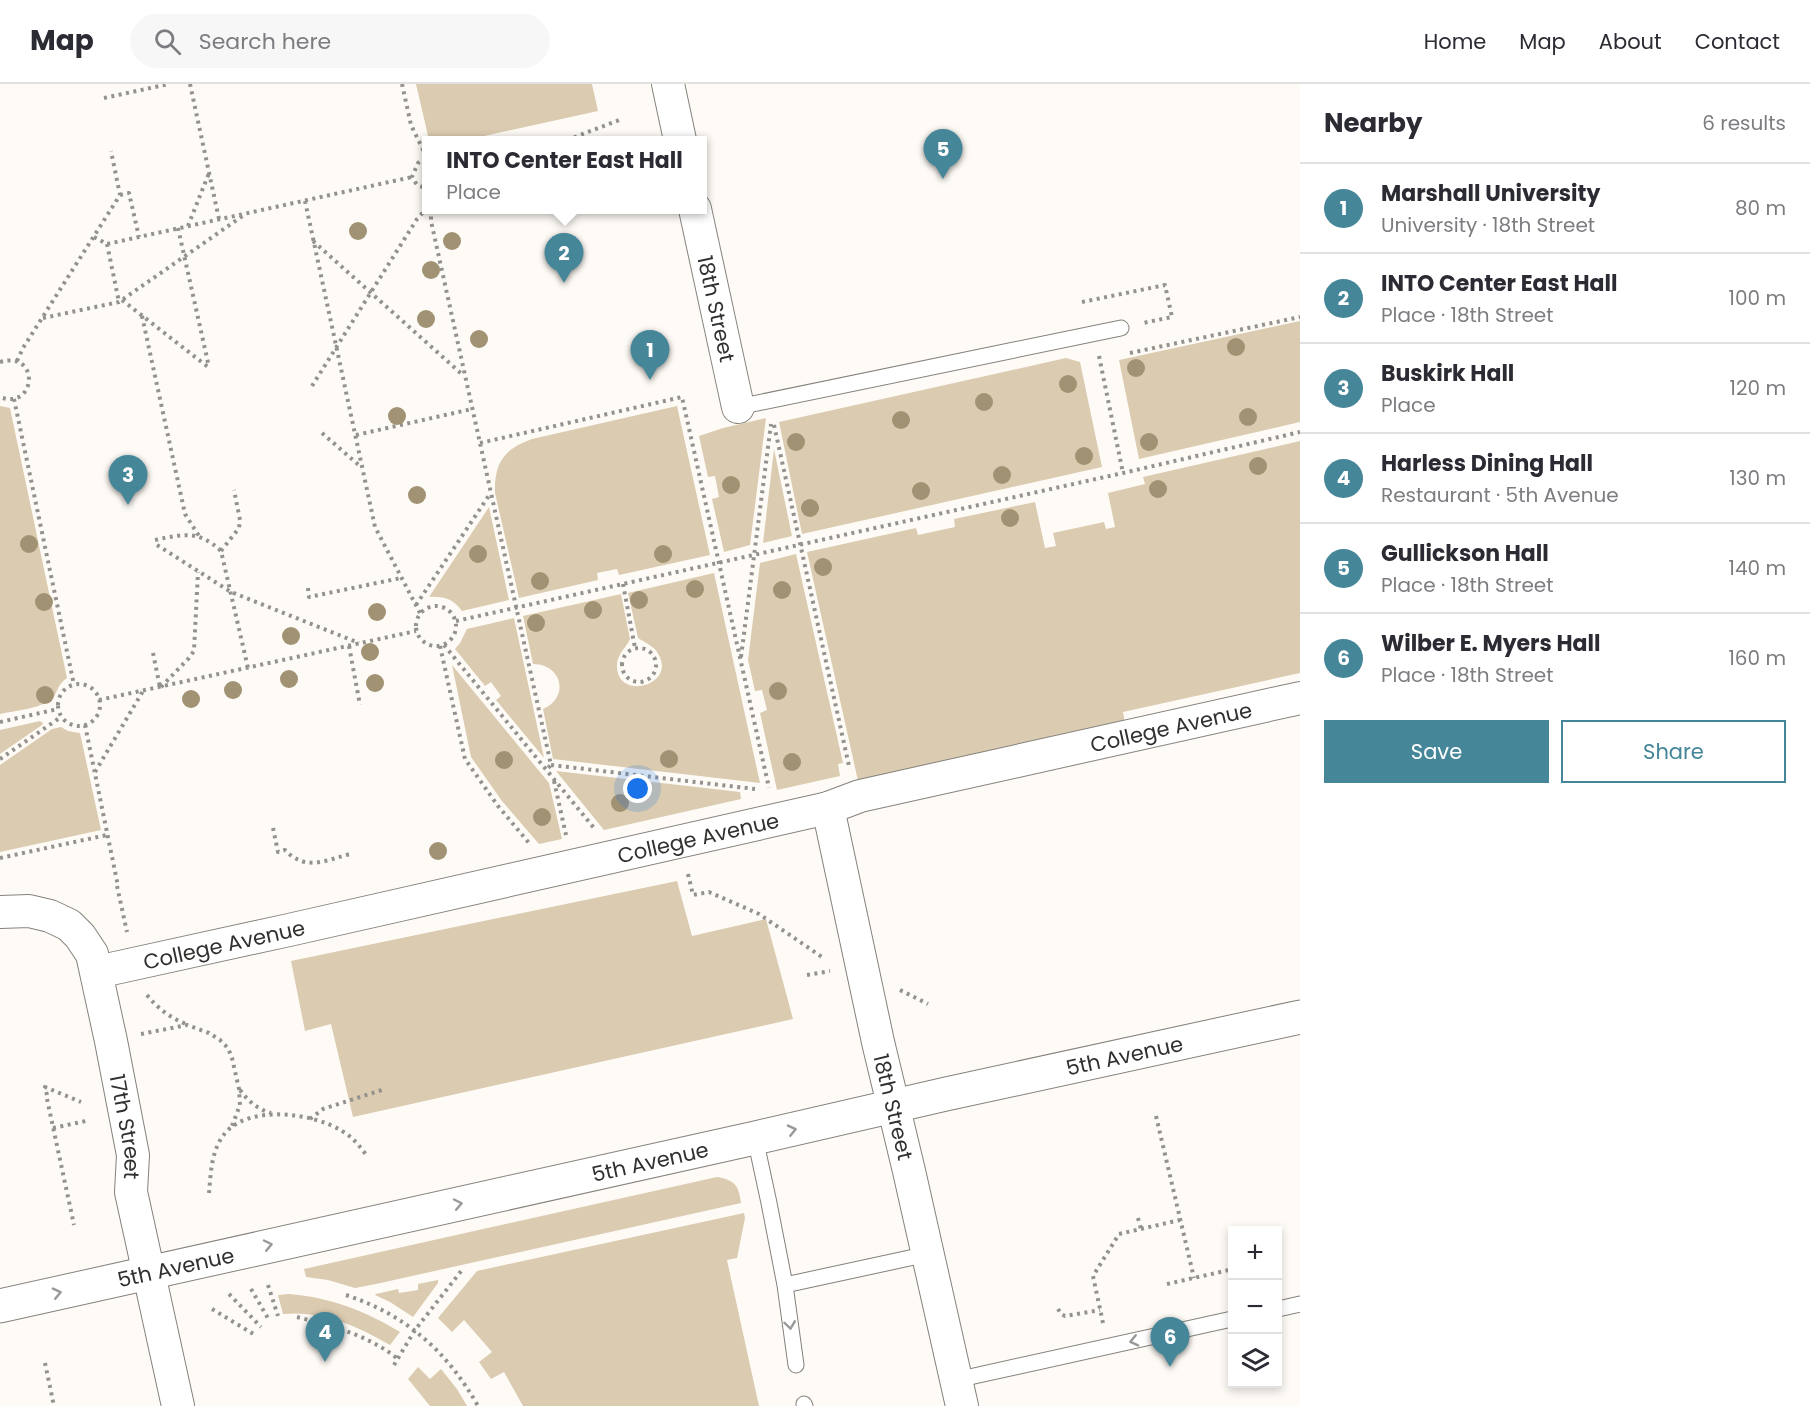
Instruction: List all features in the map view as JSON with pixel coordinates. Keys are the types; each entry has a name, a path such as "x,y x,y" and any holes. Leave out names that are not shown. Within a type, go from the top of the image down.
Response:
{"main road":[{"name":"5th Avenue","path":"0,1305 1300,1017"}],"street":[{"path":"668,84 679,136"},
{"name":"18th Street","path":"696,214 738,407"},
{"name":"College Avenue","path":"97,972 828,808 860,796 1300,698"},
{"name":"18th Street","path":"828,808 878,1042 959,1393"},
{"name":"17th Street","path":"0,912 29,911 50,916 69,925 92,954 133,1155 131,1192 178,1406"}],"lane":[{"path":"738,407 1121,328"},
{"path":"755,1138 785,1285 796,1365"},
{"path":"785,1285 928,1254"},
{"path":"1282,1308 1300,1304"},
{"path":"959,1393 1228,1320"}],"path":[{"path":"104,98 169,84"},
{"path":"190,84 219,219"},
{"path":"402,84 411,125 422,148"},
{"path":"580,136 622,119"},
{"path":"17,361 120,195 111,151"},
{"path":"412,177 418,163 422,160"},
{"path":"188,226 209,172"},
{"path":"412,177 417,185 422,187"},
{"path":"94,237 107,244 412,177"},
{"path":"120,195 129,193 139,237"},
{"path":"305,201 375,527 420,613"},
{"path":"43,318 120,301 246,213"},
{"path":"312,386 422,213"},
{"path":"431,214 550,765"},
{"path":"107,244 120,301 208,367 178,228"},
{"path":"313,240 465,377"},
{"path":"1082,302 1165,285 1172,317 1142,323"},
{"path":"142,316 185,514 198,536"},
{"path":"1122,355 1300,317"},
{"path":"1094,333 1123,473"},
{"path":"1100,359 1111,357"},
{"path":"0,362 12,359 17,361 26,369 30,381 25,393 14,399 0,397"},
{"path":"480,443 682,397 770,790 550,765"},
{"path":"14,399 74,685"},
{"path":"356,435 472,409"},
{"path":"741,660 772,417 849,769"},
{"path":"456,621 1300,432"},
{"path":"322,433 361,467"},
{"path":"221,551 239,528 240,520 234,490"},
{"path":"416,606 490,493"},
{"path":"155,540 177,535 198,536 212,542 221,551 248,668"},
{"path":"157,545 231,592 359,644"},
{"path":"160,688 194,651 198,572"},
{"path":"308,588 309,597 401,578"},
{"path":"623,584 635,648"},
{"path":"436,605 445,608 452,613 456,621 456,631 452,639 442,646 425,644 416,632 416,618 427,607 436,605"},
{"path":"99,700 416,632"},
{"path":"349,646 360,705"},
{"path":"442,646 594,829"},
{"path":"442,646 465,759 498,806 530,844"},
{"path":"635,648 648,650 656,661 654,674 643,682 630,680 622,669 624,656 635,648"},
{"path":"153,653 160,688"},
{"path":"81,684 92,689 99,700 99,712 85,725 72,725 61,716 58,709 60,696 74,685 81,684"},
{"path":"94,773 143,692"},
{"path":"0,722 58,709"},
{"path":"0,759 61,716"},
{"path":"85,725 129,941"},
{"path":"546,770 550,765"},
{"path":"554,779 568,845"},
{"path":"273,828 278,852 285,850 293,858 302,862 311,864 350,854"},
{"path":"0,858 107,835"},
{"path":"686,867 693,895 710,892 759,914 832,963"},
{"path":"807,975 840,969"},
{"path":"891,986 928,1004"},
{"path":"144,991 165,1013 209,1033 228,1048 239,1089 240,1105 232,1127"},
{"path":"132,1036 187,1024"},
{"path":"75,1225 45,1087 81,1102"},
{"path":"239,1089 258,1108 275,1114"},
{"path":"310,1119 322,1109 385,1089"},
{"path":"208,1193 216,1149 232,1127 248,1118 275,1114 310,1119 330,1125 343,1131 360,1146 368,1157"},
{"path":"1156,1116 1194,1278"},
{"path":"53,1128 86,1121"},
{"path":"1138,1218 1141,1229"},
{"path":"1104,1327 1093,1276 1119,1234 1180,1220"},
{"path":"394,1365 415,1330 462,1270"},
{"path":"1167,1284 1228,1270"},
{"path":"268,1286 278,1316"},
{"path":"251,1289 269,1320"},
{"path":"229,1294 261,1327"},
{"path":"346,1295 380,1308 425,1338 455,1370 478,1406"},
{"path":"212,1309 255,1335"},
{"path":"1058,1309 1065,1316 1100,1310"},
{"path":"297,1317 346,1330 386,1350 398,1359"},
{"path":"45,1363 54,1406"}],"shaded area":[{"path":"416,84 592,84 598,111 484,136 428,136"},
{"path":"1300,321 1300,422 1139,459 1119,360"},
{"path":"1066,358 1080,362 1102,467 802,534 779,422"},
{"path":"0,406 10,408 67,678 49,701 36,707 0,714"},
{"path":"677,406 710,555 619,575 617,569 597,573 598,580 519,598 495,493 496,473 503,458 514,447 532,439"},
{"path":"766,418 750,545 724,552 712,499 719,497 715,476 708,477 699,436"},
{"path":"1300,441 1300,673 1123,712 1125,723 858,781 807,552 916,528 918,535 955,527 954,519 1035,502 1045,548 1056,546 1053,533 1104,522 1106,529 1115,527 1108,493 1145,484 1143,477"},
{"path":"774,449 792,536 763,543"},
{"path":"489,507 509,600 462,611 448,599 429,597"},
{"path":"796,554 843,763 838,764 840,776 777,790 760,713 767,710 762,690 755,691 748,660 760,563"},
{"path":"714,573 760,783 553,759 543,709 552,704 557,697 559,682 551,669 533,664 523,616 621,594 630,639 618,660 619,676 626,683 635,686 645,685 654,681 660,673 662,664 657,652 638,638 628,593"},
{"path":"514,618 544,758 496,700 501,696 491,682 485,686 455,649 467,629"},
{"path":"452,665 549,783 562,839 539,844 502,801 471,757"},
{"path":"40,721 42,725 0,754 0,730"},
{"path":"61,727 80,733 101,830 0,852 0,765 52,729"},
{"path":"556,771 740,792 741,799 604,830"},
{"path":"677,881 692,936 766,919 793,1019 353,1117 331,1024 305,1031 291,961"},
{"path":"717,1177 735,1185 741,1203 355,1288 328,1280 306,1277 304,1269"},
{"path":"744,1213 737,1258 727,1260 759,1406 523,1406 504,1372 491,1379 479,1362 492,1352 464,1320 452,1332 438,1318 477,1271"},
{"path":"438,1280 413,1317 375,1295 398,1289 399,1293 418,1290 418,1284"},
{"path":"289,1294 318,1298 347,1306 400,1332 390,1345 352,1326 326,1317 312,1314 283,1314 278,1295"},
{"path":"418,1367 430,1379 441,1369 467,1406 430,1406 408,1379"}],"place":[{"name":"Gullickson Hall","path":"943,179"},
{"name":"INTO Center East Hall","path":"564,283"},
{"name":"Marshall University","path":"650,380"},
{"name":"Buskirk Hall","path":"128,505"},
{"name":"Harless Dining Hall","path":"325,1362"},
{"name":"Wilber E. Myers Hall","path":"1170,1367"}]}
